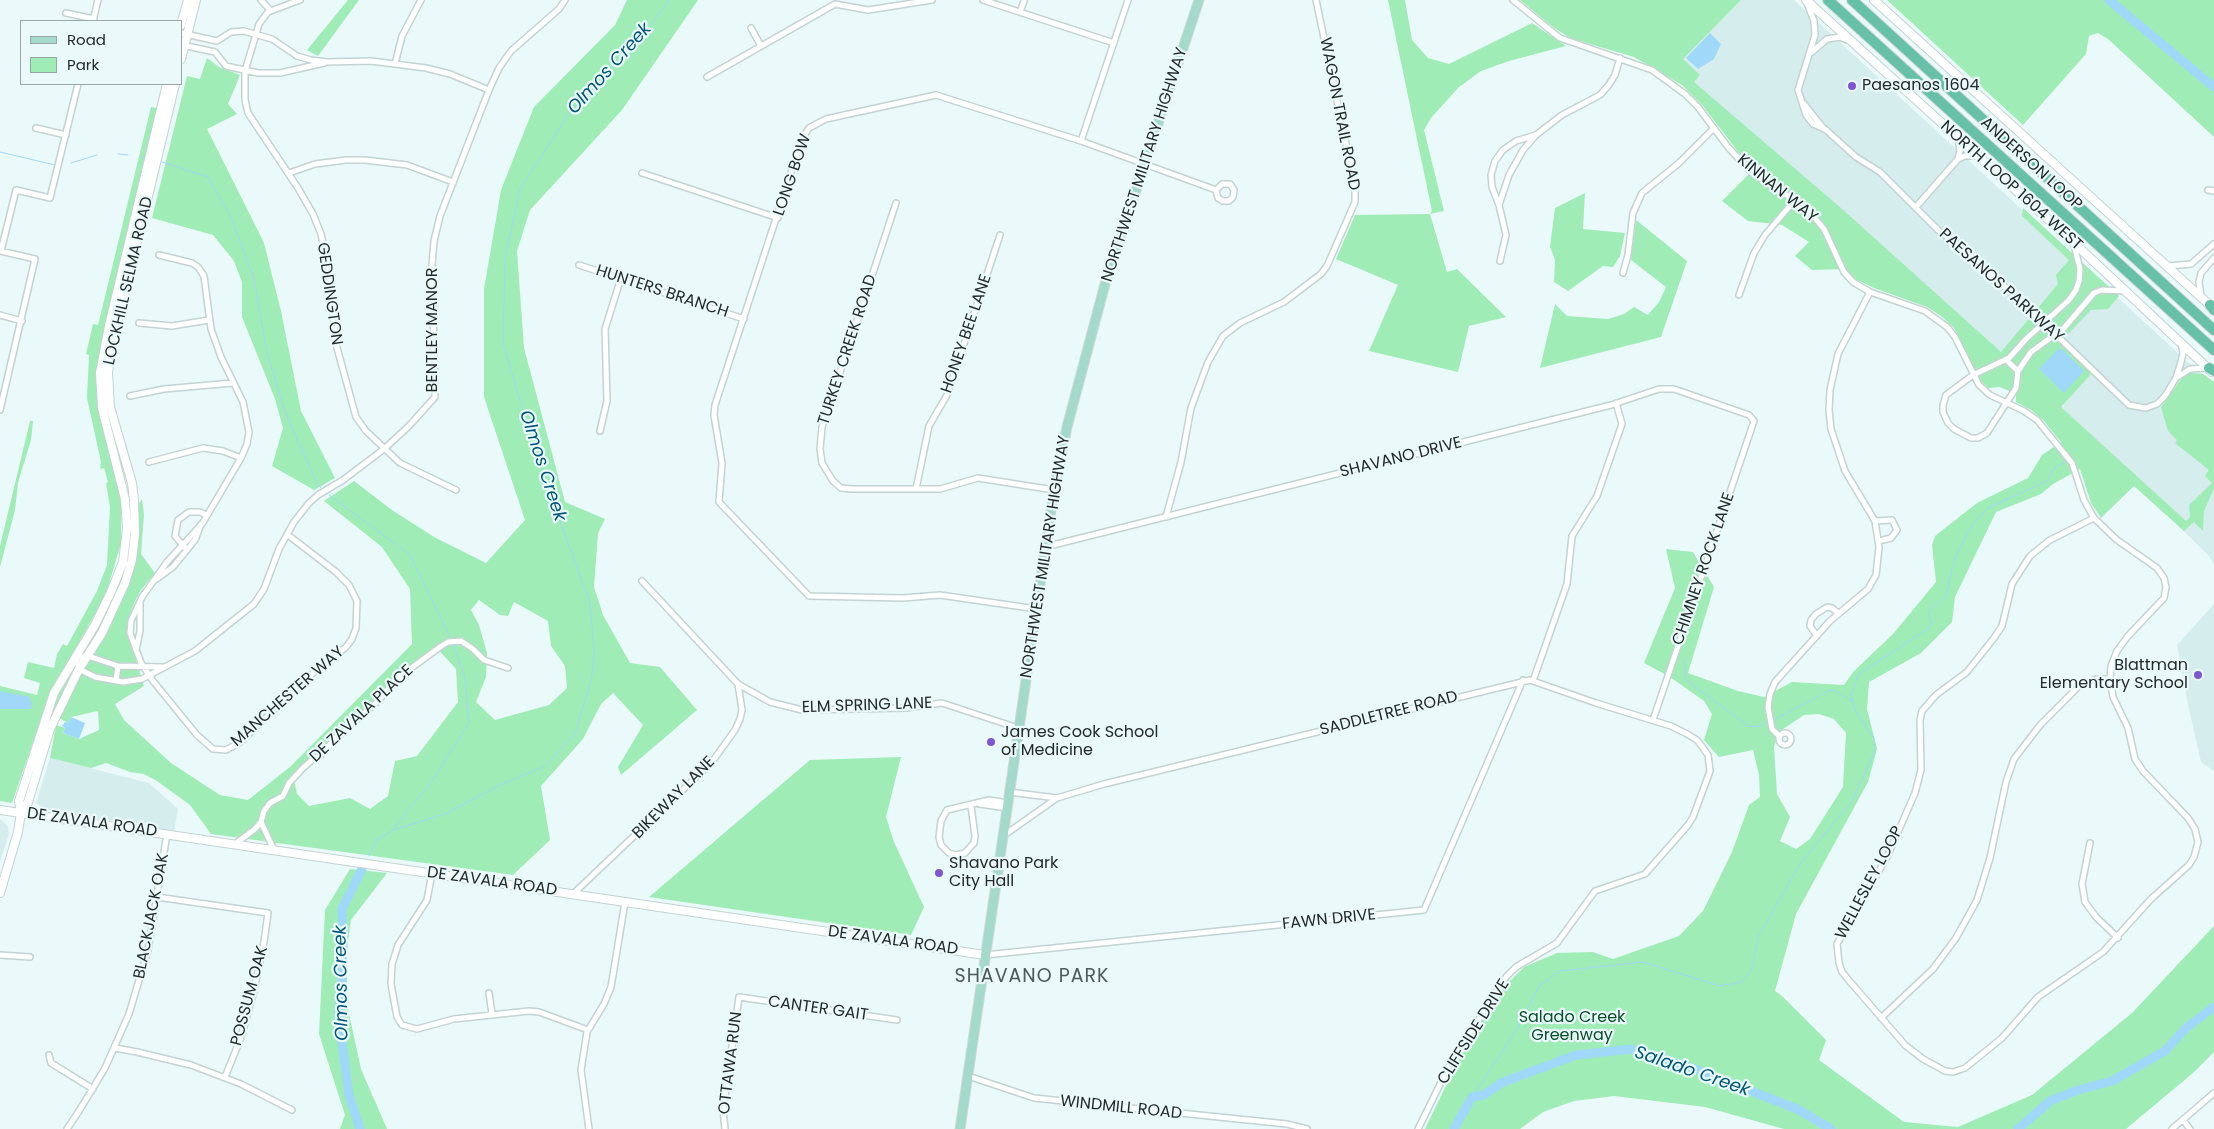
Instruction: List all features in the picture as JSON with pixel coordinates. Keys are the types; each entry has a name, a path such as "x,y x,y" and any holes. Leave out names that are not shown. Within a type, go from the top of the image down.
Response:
{"highway":[{"name":"ANDERSON LOOP","path":"1828,0 2214,350"},
{"name":"ANDERSON LOOP","path":"1852,0 2214,330"}],"main road":[{"path":"182,21 188,0"},
{"path":"183,45 184,34 196,0"},
{"name":"NORTHWEST MILITARY HIGHWAY","path":"960,1129 1045,546 1067,427 1090,334 1199,0"},
{"name":"NORTH LOOP 1604 WEST","path":"1806,0 1979,156 2212,371"},
{"path":"1874,0 2213,308"},
{"name":"LOCKHILL SELMA ROAD","path":"159,135 167,85"},
{"name":"LOCKHILL SELMA ROAD","path":"0,893 8,872 21,813 28,802 50,729 79,670 118,599 132,560 136,516 132,483 111,428 100,390 101,365 159,135 175,85"},
{"name":"LOCKHILL SELMA ROAD","path":"21,813 19,801 52,699 111,592 122,562 125,544 125,499 111,428"},
{"name":"DE ZAVALA ROAD","path":"0,810 985,955"}],"street":[{"path":"66,13 93,20 98,0"},
{"path":"261,0 271,11 300,0"},
{"path":"395,64 402,36 421,0"},
{"name":"BENTLEY MANOR","path":"79,670 95,677 133,682 150,676 195,651 254,604 264,589 273,562 294,522 314,498 343,480 384,449 409,426 435,396 432,265 437,226 499,68 511,51 559,9 565,0"},
{"path":"707,77 835,4 868,10 932,0"},
{"path":"983,0 1114,43"},
{"path":"1081,142 1128,0"},
{"name":"WAGON TRAIL ROAD","path":"1166,517 1181,462 1191,408 1208,362 1223,336 1240,323 1284,302 1321,274 1327,266 1355,202 1355,187 1316,0"},
{"name":"KINNAN WAY","path":"1513,0 1560,38 1652,70 1669,81 1698,106 1728,147 1752,173 1814,217 1824,229 1844,272 1853,282 1870,292 1925,311 1935,317 1955,337 1978,385 1990,395 2037,420 2072,463 2084,500 2094,518 2117,540 2157,568 2164,578 2166,587 2164,598 2128,636 2117,651 2111,666 2110,679"},
{"name":"PAESANOS PARKWAY","path":"1806,0 1814,21 1815,35 1810,54 1801,75 1798,90 1810,120 1825,129 1856,157 1880,172 1940,231 1957,244 2055,334 2130,406 2139,408 2157,404 2165,396 2176,378 2183,353 2181,342"},
{"path":"1020,12 1024,1"},
{"name":"GEDDINGTON","path":"271,11 263,17 255,34 245,71 245,100 248,113 289,173 313,214 323,242 329,271 336,344 354,410 360,424 400,463 456,490"},
{"path":"751,28 761,46"},
{"path":"184,34 217,41 231,32 238,31 255,34 282,44 297,56 327,62"},
{"name":"PAESANOS PARKWAY","path":"1810,54 1826,39 1840,37 1852,42"},
{"path":"199,49 202,38"},
{"path":"215,52 218,45 217,41"},
{"path":"183,45 215,52 226,66 245,71 280,73 327,62 371,61 450,74 489,90"},
{"path":"1500,261 1506,235 1499,205 1492,187 1491,175 1495,162 1503,150 1516,141 1536,134 1562,115 1600,95 1615,75 1620,58"},
{"path":"0,410 3,384 22,320 36,259 1,251 16,190 50,198 78,85"},
{"name":"LONG BOW","path":"1037,609 940,595 903,598 809,596 719,502 722,463 714,415 802,140 809,128 826,119 936,95 1081,142 1216,190"},
{"path":"36,128 66,135"},
{"path":"1623,273 1628,256 1633,213 1642,193 1679,163 1714,128"},
{"path":"1499,205 1515,162 1536,134"},
{"path":"1916,207 1958,159 1960,151 1958,137"},
{"path":"1958,159 1966,156 1979,156"},
{"path":"289,173 315,164 346,160 365,160 407,165 431,172 453,182"},
{"path":"642,173 778,218"},
{"path":"2208,190 2214,191"},
{"path":"1739,295 1754,253 1765,234 1794,201"},
{"name":"TURKEY CREEK ROAD","path":"896,203 822,427 820,449 822,463 833,481 840,488 940,489 978,478 1054,490"},
{"name":"HONEY BEE LANE","path":"916,489 929,426 947,394 1000,235"},
{"path":"2073,242 2078,256 2080,281 2069,300 2006,360 1987,367 1953,388 1946,395 1943,412 1948,423 1954,429 1971,438 1978,438 1987,433 2016,388 2018,371 2031,352 2071,322 2094,293 2102,290 2126,291"},
{"path":"2167,266 2191,264 2214,244"},
{"path":"159,255 192,263 204,276 209,320 221,357 243,402 248,427 247,444 241,458 202,524 184,548 175,536 178,520 189,512 200,512 206,515"},
{"path":"2201,297 2199,282 2201,273 2214,258"},
{"name":"HUNTERS BRANCH","path":"579,265 744,319"},
{"path":"600,431 607,401 605,325 621,278"},
{"path":"1779,736 1772,729 1769,718 1770,694 1783,671 1838,613 1863,594 1872,583 1876,574 1878,541 1875,521 1845,471 1831,430 1829,410 1830,390 1838,354 1870,292"},
{"path":"0,315 22,320"},
{"path":"139,322 172,326 209,320"},
{"path":"2006,360 2018,371"},
{"path":"2176,378 2190,369 2212,371"},
{"path":"130,396 164,389 233,382"},
{"name":"SHAVANO DRIVE","path":"1045,546 1616,404 1659,389 1674,389 1753,418"},
{"path":"1533,681 1567,584 1572,536 1596,496 1622,424 1616,404"},
{"name":"CHIMNEY ROCK LANE","path":"1653,720 1754,425 1753,418"},
{"path":"149,462 203,448 215,449 241,458"},
{"name":"WELLESLEY LOOP","path":"2094,518 2050,540 2030,556 2012,584 2002,626 1991,642 1967,672 1936,695 1922,711 1920,720 1921,770 1915,793 1888,855 1837,944 1837,955 1842,972 1881,1018 1905,1045 1923,1059 1945,1071 1959,1071 1965,1068 2002,1038 2038,997 2091,962 2118,938 2155,895 2189,865 2198,842 2195,829 2188,818 2143,771 2136,759 2128,728 2113,697 2110,679"},
{"path":"1875,521 1892,520 1898,530 1891,538 1878,541"},
{"name":"MANCHESTER WAY","path":"184,548 173,567 155,580 134,613 130,627 131,639 150,676 197,735 213,749 226,750 239,743 306,678 346,647 352,639 358,620 354,594 349,585 336,572 288,535"},
{"name":"ELM SPRING LANE","path":"642,581 738,684 770,702 791,709 906,708 942,704 1018,728"},
{"path":"136,650 140,631 140,604"},
{"path":"1817,636 1810,626 1811,620 1816,614 1827,607 1832,608 1838,613"},
{"name":"DE ZAVALA PLACE","path":"235,844 261,822 264,811 270,804 283,796 289,784 303,768 321,755 334,740 377,702 399,677 440,647 448,642 461,641 484,660 508,668"},
{"path":"79,670 76,658 88,656 118,666 163,668"},
{"path":"116,681 118,666"},
{"path":"1881,1018 1933,969 1956,938 1977,900 1990,858 2006,782 2014,759 2041,724 2080,686 2096,679 2110,679"},
{"name":"SADDLETREE ROAD","path":"1003,836 1057,798 1104,784 1523,680 1533,681 1653,720 1689,735 1705,748 1708,755"},
{"name":"FAWN DRIVE","path":"985,955 1424,910 1523,680"},
{"name":"BIKEWAY LANE","path":"573,894 712,762 735,730 740,719 742,710 738,684"},
{"name":"CLIFFSIDE DRIVE","path":"1418,1129 1450,1064 1506,977 1516,967 1557,943 1595,891 1644,874 1688,826 1707,780 1710,763 1708,755"},
{"name":"SADDLETREE ROAD","path":"1009,792 1057,798"},
{"path":"971,806 975,836 974,843 964,853 956,855 949,853 943,849 940,842 939,829 942,817 950,808 971,806 989,800 1008,805"},
{"path":"261,822 274,850"},
{"name":"BLACKJACK OAK","path":"67,1129 115,1048 129,1014 143,971 167,834"},
{"path":"2090,843 2082,884 2085,902 2096,917 2118,938"},
{"path":"432,873 425,904 403,936 393,958 391,984 397,1017 406,1028 417,1029 454,1020 518,1011 539,1012 588,1030"},
{"name":"POSSUM OAK","path":"157,897 268,914 253,995 240,1040 225,1077"},
{"path":"589,1129 581,1070 588,1030 604,1004 611,987 624,902"},
{"path":"0,955 30,957"},
{"path":"489,993 492,1014"},
{"name":"CANTER GAIT","path":"739,997 897,1020"},
{"name":"OTTAWA RUN","path":"725,1129 723,1110 739,997"},
{"path":"115,1048 168,1059 225,1077 292,1110"},
{"path":"49,1055 51,1063 93,1088"},
{"name":"WINDMILL ROAD","path":"967,1076 1034,1098 1287,1124 1307,1129"},
{"path":"2172,1129 2214,1093"},
{"path":"2183,1120 2190,1129"}],"shaded area":[{"path":"1741,0 1794,0 2214,386 2214,564 2207,554 2166,514 2061,422 1674,68"},
{"name":"Blattman Elementary School","path":"2214,604 2214,771 2201,762 2177,645"},
{"path":"50,758 149,783 178,809 174,831 46,810 36,803"},
{"path":"0,819 8,826 9,834 0,862"}],"green space":[{"path":"348,0 359,0 318,56 307,50"},
{"path":"627,0 698,0 622,110 530,210 517,251 524,348 565,502 605,519 598,533 594,587 603,615 630,663 660,667 697,710 621,775 618,767 643,725 613,693 601,704 583,739 541,786 550,840 513,875 211,834 190,805 144,774 130,772 106,763 91,768 50,758 56,725 65,728 63,733 79,739 99,730 98,711 71,717 68,723 43,713 12,803 0,801 0,686 37,695 40,683 24,678 28,662 54,668 57,654 63,644 67,646 97,591 107,565 110,507 106,483 108,482 104,468 100,469 101,462 87,398 89,355 86,354 93,324 98,325 151,107 156,108 156,111 96,371 98,408 118,482 121,503 121,543 106,594 71,657 94,652 130,574 137,506 142,499 144,515 141,554 155,573 141,590 135,601 127,622 127,632 144,686 115,704 124,720 171,763 220,795 248,800 290,767 412,644 410,589 382,547 324,501 354,481 392,510 434,537 486,563 525,520 484,397 484,289 501,190 534,107 615,25","holes":["479,600 500,615 508,616 514,602 548,621 551,646 565,666 567,688 549,705 495,720 476,702 486,677 487,653 479,625 471,610","435,646 456,669 458,702 417,756 395,761 388,796 370,809 350,798 309,806 297,794 293,775 321,752 328,740 369,705 395,678"]},
{"path":"1388,0 1405,0 1412,40 1428,58 1449,64 1532,23 1566,46 1509,61 1481,71 1459,87 1431,118 1424,130 1444,211 1430,214 1432,211"},
{"name":"Salado Creek Greenway","path":"1520,0 1741,0 1683,59 1700,75 1694,82 1841,208 2001,352 2058,284 2056,275 2069,260 2022,216 2023,208 2119,296 2108,309 2091,310 2068,334 2057,341 2092,373 2061,407 2186,521 2190,517 2189,505 2212,483 2205,476 2209,470 2175,443 2177,440 2168,431 2161,407 2182,378 2190,373 2203,374 2214,382 2214,489 2204,511 2203,531 2194,522 2184,531 2134,486 2101,518 2091,503 2080,469 2053,484 2041,494 1996,512 1955,597 1952,622 1921,653 1869,682 1867,709 1877,749 1868,782 1796,914 1775,991 1826,1040 1819,1060 1904,1122 1958,1127 2032,1095 2132,1013 2214,926 2214,1052 2193,1073 2126,1129 1784,1129 1705,1107 1614,1096 1574,1101 1543,1112 1520,1129 1425,1129 1457,1063 1480,1023 1506,985 1524,967 1557,953 1593,952 1613,959 1679,936 1703,911 1732,852 1749,805 1760,797 1759,775 1753,750 1719,757 1704,740 1712,714 1704,701 1670,677 1644,663 1675,588 1666,549 1693,552 1714,587 1688,673 1738,691 1764,697 1792,682 1844,685 1853,672 1893,634 1936,582 1932,545 1935,536 1977,503 2028,478 2042,455 2061,442 2043,420 2031,410 2016,402 2016,394 2000,387 1988,388 1981,381 1954,328 1941,316 1927,307 1857,280 1845,269 1812,270 1795,256 1809,242 1782,225 1748,221 1722,201 1754,169 1742,157 1703,106 1682,85 1634,57 1570,38 1553,27","holes":["1819,714 1834,719 1846,733 1843,787 1810,839 1796,849 1780,841 1790,817 1777,794 1774,747 1780,731 1804,715"]},
{"path":"1887,0 2214,0 2214,137 2108,39 2098,33 2089,36 2086,54 2023,125"},
{"path":"207,58 219,67 240,75 228,104 237,114 207,129 264,243 281,311 301,411 335,478 314,490 272,466 283,428 275,399 242,317 242,282 234,261 213,235 152,218 187,76 200,79"},
{"path":"1585,193 1583,229 1625,233 1620,256 1613,267 1603,266 1568,291 1554,282 1555,260 1550,247 1555,208"},
{"path":"1430,214 1447,272 1457,269 1506,317 1469,326 1458,372 1369,351 1398,285 1336,259 1355,215"},
{"path":"1636,220 1687,261 1661,337 1540,368 1555,304 1567,316 1608,319 1624,314 1634,307 1648,315 1659,302 1666,287 1631,260"},
{"path":"30,421 33,421 31,440 18,483 15,510 0,567 0,546"},
{"path":"901,757 886,817 894,842 924,907 911,935 649,897 810,760"},
{"path":"350,869 387,873 351,920 346,957 348,1009 361,1069 387,1129 340,1129 345,1115 319,1034 325,910"}],"water":[{"path":"1710,33 1721,44 1714,59 1698,69 1686,58"},
{"path":"2058,349 2063,350 2084,371 2064,393 2039,369"},
{"path":"0,691 30,697 32,702 31,709 0,709"},
{"path":"71,717 85,723 79,739 63,733 65,728 62,726 65,722 68,723"}],"waterway":[{"name":"Olmos Creek","path":"369,856 377,840 393,830 445,814 500,785 545,766 575,734 592,677 594,650 590,603 537,458 503,343 505,260 520,189 574,106 636,46 669,0"},
{"name":"Salado Creek","path":"2109,0 2214,87"},
{"path":"0,152 55,165"},
{"path":"118,154 128,155"},
{"path":"71,163 97,155"},
{"path":"162,162 208,177 231,217 254,279 267,352 285,412 315,479 321,488"},
{"path":"1472,1097 1512,1037 1540,985 1560,971 1643,962 1720,986 1742,982 1752,969 1758,937 1800,864 1852,801 1875,751 1874,738 1856,712 1851,696 1859,674 1929,628 1931,623 1928,611 1946,596 1954,560 1972,525 1988,508 2047,481 2055,467 2064,463"},
{"path":"329,495 410,555 451,639"},
{"path":"394,828 433,780 469,722 464,675 453,645"},
{"path":"1684,660 1686,680 1748,726 1757,727 1766,723"},
{"path":"1774,720 1830,690 1852,701"},
{"name":"Olmos Creek","path":"360,1129 349,1095 339,1019 343,948 342,909 362,869"},
{"name":"Salado Creek","path":"2018,1129 2050,1101 2078,1090 2112,1081 2165,1051 2186,1028 2214,1007"},
{"name":"Salado Creek","path":"1454,1129 1472,1097 1484,1095 1501,1083 1576,1055 1632,1049 1695,1069 1797,1109 1831,1129"}],"place":[{"name":"Paesanos 1604","path":"1852,86"},
{"name":"Blattman Elementary School","path":"2198,675"},
{"name":"James Cook School of Medicine","path":"991,742"},
{"name":"Shavano Park City Hall","path":"939,873"}],"district":[{"name":"SHAVANO PARK","path":"1032,977"}]}
